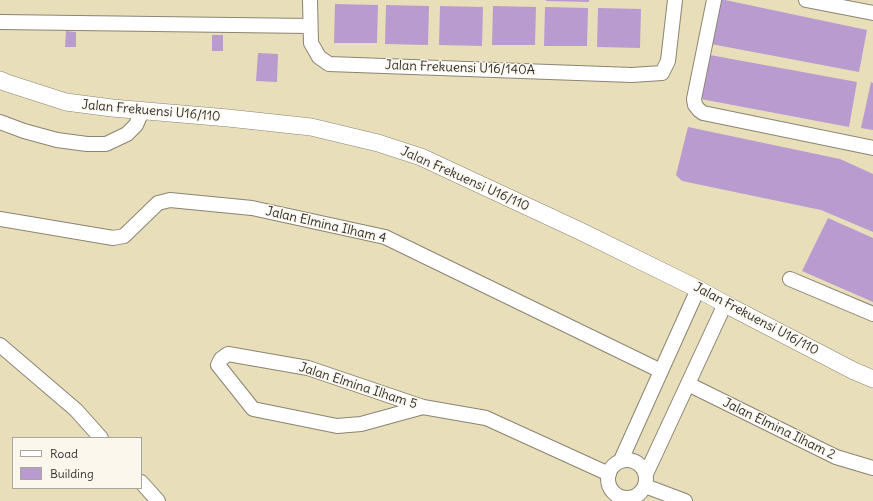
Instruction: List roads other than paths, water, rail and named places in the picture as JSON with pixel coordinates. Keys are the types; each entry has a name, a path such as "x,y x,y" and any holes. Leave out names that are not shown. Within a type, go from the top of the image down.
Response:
{"street":[{"name":"Jalan Frekuensi U16/140A","path":"310,0 311,43 319,56 329,64 632,75 662,73 668,61 675,0"},
{"path":"714,0 694,99 695,105 703,113 873,148"},
{"path":"806,0 873,13"},
{"path":"0,22 310,26"},
{"name":"Jalan Frekuensi U16/110","path":"0,80 66,102 112,108 311,127 378,143 421,157 580,231 698,289 854,371 873,379"},
{"path":"0,122 24,131 58,140 87,144 106,144 127,134 136,125 142,111"},
{"path":"849,143 873,153"},
{"name":"Jalan Elmina Ilham 4","path":"0,218 113,238 124,236 158,203 170,200 252,208 385,237 661,371"},
{"path":"790,279 873,314"},
{"path":"621,460 698,289"},
{"path":"646,480 644,468 634,460 621,460 611,468 608,474 610,486 617,498 631,498 642,492 688,384 725,304"},
{"path":"0,345 76,410 100,437"},
{"name":"Jalan Elmina Ilham 5","path":"423,407 361,424 336,426 321,423 253,409 218,365 221,359 228,354 308,368 423,407 486,418 608,474"},
{"name":"Jalan Elmina Ilham 2","path":"688,384 836,457 873,468"},
{"path":"646,480 685,501"},
{"path":"142,483 158,501"}]}
